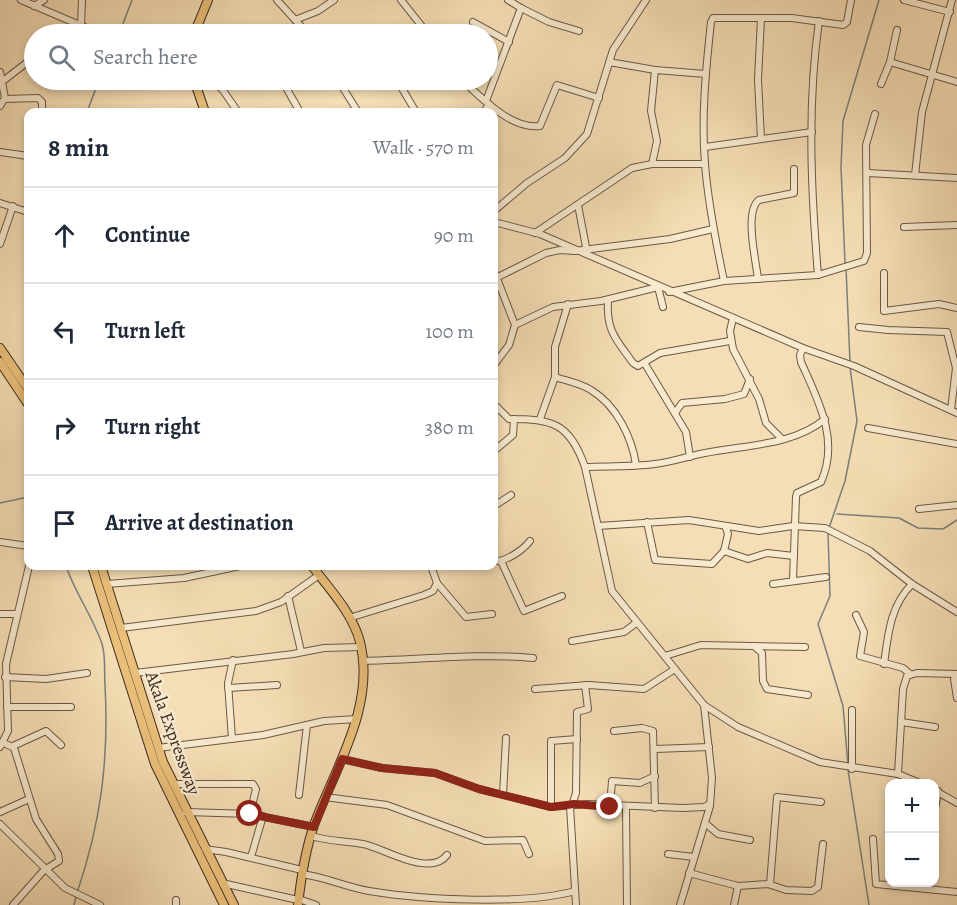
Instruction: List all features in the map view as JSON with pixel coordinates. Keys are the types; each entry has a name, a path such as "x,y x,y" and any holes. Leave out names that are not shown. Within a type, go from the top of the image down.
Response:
{"main road":[{"path":"198,24 208,0"},
{"path":"197,90 204,108"},
{"path":"0,348 24,383"},
{"path":"0,362 24,398"},
{"path":"298,901 311,836 357,718 362,661 361,647 349,618 315,570"},
{"name":"Akala Expressway","path":"100,572 107,584 158,748 186,812 234,905"},
{"name":"Akala Expressway","path":"100,572 155,764 224,905"}],"street":[{"path":"21,0 76,24"},
{"path":"34,6 45,0"},
{"path":"81,24 82,0"},
{"path":"277,0 299,24"},
{"path":"295,20 318,11 334,0"},
{"path":"401,0 418,24"},
{"path":"508,0 549,22 579,31"},
{"path":"724,281 713,230 705,164 706,74 711,22 713,18 762,18 845,24 851,0"},
{"path":"904,0 950,12"},
{"path":"915,175 920,121 934,76 952,0"},
{"path":"498,208 577,146 592,124 613,50 642,1"},
{"path":"498,74 521,8"},
{"path":"761,139 758,80 762,18"},
{"path":"818,275 812,205 812,61 819,21"},
{"path":"473,22 477,24"},
{"path":"882,84 890,62 897,30"},
{"path":"498,36 509,42"},
{"path":"609,62 655,70 706,74"},
{"path":"890,62 957,82"},
{"path":"3,81 24,65"},
{"path":"652,164 657,141 651,111 655,70"},
{"path":"0,72 5,99 0,106"},
{"path":"498,109 517,121 538,127 557,85 599,98"},
{"path":"223,90 235,108"},
{"path":"287,90 298,108"},
{"path":"344,90 355,108"},
{"path":"404,90 414,108"},
{"path":"473,90 496,108"},
{"path":"485,108 492,90"},
{"path":"5,99 38,98 42,102 42,108"},
{"path":"669,292 724,281 818,275 837,267 864,261 867,254 868,134 874,114"},
{"path":"705,147 812,132"},
{"path":"0,152 24,155"},
{"path":"535,233 626,172 652,164 705,164"},
{"path":"758,279 752,209 759,200 794,194 794,169"},
{"path":"868,173 957,178"},
{"path":"0,203 24,209"},
{"path":"578,205 586,247"},
{"path":"0,244 13,206"},
{"path":"498,223 535,233 669,292 844,363 954,411 956,368 947,332 859,327"},
{"path":"904,227 957,225"},
{"path":"498,273 560,249 574,251 586,247 670,239 713,230"},
{"path":"884,273 884,311 939,304 957,308"},
{"path":"498,282 515,326 509,345 498,360"},
{"path":"515,326 542,311 568,304 608,300 658,287"},
{"path":"658,287 663,307"},
{"path":"608,300 609,329 633,363 638,366 645,364 660,353 730,341"},
{"path":"540,418 555,377 555,347 568,304"},
{"path":"733,318 730,341 750,379 766,423 782,439"},
{"path":"793,580 793,526 797,493 820,483 829,446 825,419 801,362 800,355 803,348"},
{"path":"645,364 689,439 690,457"},
{"path":"555,377 583,386 605,400 629,439 636,465"},
{"path":"675,412 682,404 725,399 744,394 750,379"},
{"path":"498,409 503,415 514,419 540,418 560,428 579,448 612,591 704,705 738,728 774,745 820,762 897,774 911,779"},
{"path":"498,447 513,435 514,419"},
{"path":"585,466 636,465 782,439 825,419"},
{"path":"868,428 957,444"},
{"path":"498,503 511,495"},
{"path":"919,509 957,505"},
{"path":"598,526 689,520 726,528 759,531 793,526 825,528 870,550 912,584 957,612"},
{"path":"647,522 655,560 712,564 724,551 728,534 726,528"},
{"path":"498,561 526,547 530,541"},
{"path":"0,542 24,545"},
{"path":"724,551 748,559 767,553 794,556"},
{"path":"498,563 524,611 562,596"},
{"path":"28,570 5,677 8,731 2,745 13,746 25,736 47,731 61,745"},
{"path":"107,584 184,578 221,570"},
{"path":"432,570 437,583 466,617 492,614"},
{"path":"121,628 256,611 281,603 319,575"},
{"path":"773,584 826,578"},
{"path":"349,618 424,596 432,591 437,583"},
{"path":"884,664 892,615 903,593 912,584"},
{"path":"288,596 301,651"},
{"path":"0,614 17,615"},
{"path":"856,615 864,632 860,656 903,668 908,674 954,675 957,698"},
{"path":"572,641 624,632 636,622"},
{"path":"665,656 701,645 805,647"},
{"path":"753,645 762,653 763,681 767,689 808,695"},
{"path":"135,673 301,651 361,647"},
{"path":"362,661 430,660 461,655 533,658"},
{"path":"232,739 228,688 233,660"},
{"path":"536,689 585,685 644,689 675,669"},
{"path":"5,677 46,679 87,673"},
{"path":"897,774 903,689 908,674"},
{"path":"576,905 571,806 576,793 577,712 586,710 589,704 585,685"},
{"path":"228,688 277,686"},
{"path":"680,905 705,823 712,778 704,705"},
{"path":"7,706 71,707"},
{"path":"851,768 852,710"},
{"path":"158,748 232,739 357,718"},
{"path":"901,722 935,727"},
{"path":"298,795 307,725"},
{"path":"614,731 651,729 655,749 655,808"},
{"path":"503,795 506,738"},
{"path":"551,807 551,741 577,739"},
{"path":"13,746 23,773 29,800 41,830 58,854 59,861 46,869 13,905"},
{"path":"655,749 709,747"},
{"path":"342,759 382,768 435,773 467,786 551,807 708,807"},
{"path":"610,807 612,781 640,783 655,776"},
{"path":"173,784 253,784 256,789 250,814"},
{"path":"939,793 957,803"},
{"path":"325,797 387,805 484,840 523,840 529,854"},
{"path":"770,884 777,797 821,802"},
{"path":"0,812 29,800"},
{"path":"626,808 627,905"},
{"path":"186,812 250,814 314,827"},
{"path":"250,857 263,816"},
{"path":"705,823 718,834 750,840"},
{"path":"0,824 65,888 100,905"},
{"path":"311,836 364,844 413,863 440,861 447,855"},
{"path":"873,839 876,884 885,884"},
{"path":"688,873 697,873 704,878 738,886 770,884 786,890 812,891 818,887 823,844"},
{"path":"205,849 250,857 368,891 423,899 554,898 575,891"},
{"path":"668,854 694,860"},
{"path":"694,860 697,873"},
{"path":"222,883 316,905"},
{"path":"734,905 738,886"},
{"path":"930,887 957,892"}],"waterway":[{"path":"123,24 132,0"},
{"path":"845,263 841,167 843,121 879,0"},
{"path":"88,108 95,90"},
{"path":"846,268 850,362"},
{"path":"829,528 845,481 857,421 850,367"},
{"path":"0,503 24,498"},
{"path":"837,514 899,518 918,528 943,529 957,520"},
{"path":"828,533 830,596 818,624 843,706 848,765"},
{"path":"68,570 103,649 106,713 102,790 92,841 77,893"},
{"path":"848,770 869,905"},
{"path":"74,905 76,897"}],"route":[{"path":"250,814 314,827 342,759 382,768 435,773 467,786 551,807 570,807 574,804 610,807"}]}
